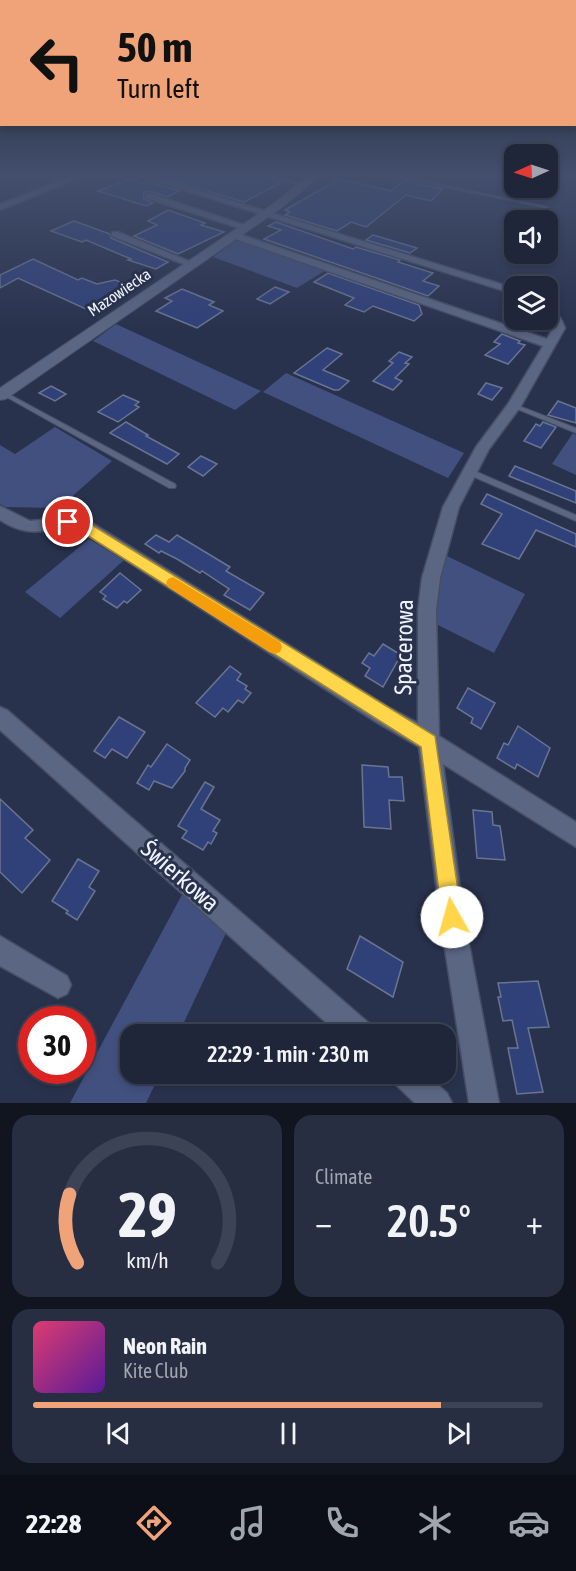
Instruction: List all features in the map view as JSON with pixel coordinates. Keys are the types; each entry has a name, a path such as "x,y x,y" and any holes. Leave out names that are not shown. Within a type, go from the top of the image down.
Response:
{"street":[{"path":"304,226 504,288"},
{"name":"Mazowiecka","path":"2,394 245,227"},
{"path":"115,234 191,264"},
{"path":"233,236 504,314"},
{"name":"Spacerowa","path":"484,1103 452,917 429,742 426,647 431,578 451,507 483,447 514,406 551,330"},
{"path":"0,512 33,527 68,522 83,525 576,835"},
{"name":"Świerkowa","path":"0,717 349,1024"},
{"path":"0,949 3,953 58,985"},
{"path":"416,1084 437,1103"}],"lane":[{"path":"2,394 172,486"},
{"path":"514,406 576,431"},
{"path":"470,472 576,518"}],"shaded area":[{"path":"235,241 244,241 326,270 297,288 213,257"},
{"path":"116,324 261,391 235,410 93,341"},
{"path":"286,373 464,453 448,478 263,392"},
{"path":"55,427 112,461 59,508 5,507 0,504 0,445 15,454"},
{"path":"573,433 576,435 576,475 552,464"},
{"path":"89,539 124,560 60,618 25,592"},
{"path":"445,555 525,594 494,653 434,623 435,592"},
{"path":"184,891 226,933 183,1024 120,1024 120,1084 155,1084 146,1103 70,1103 80,1084 96,1084 96,1055"}],"building":[{"path":"61,226 89,226 168,262 156,269 128,260 131,259 86,240 82,242 51,231"},
{"path":"154,226 206,226 224,232 178,254 134,236"},
{"path":"270,226 289,226 353,249 356,247 400,260 398,262 433,273 423,281 439,286 428,296 264,239 281,230"},
{"path":"322,226 344,226 337,231"},
{"path":"373,235 417,248 410,253 366,240"},
{"path":"33,259 78,280 82,278 97,284 115,280 130,286 88,310 18,278 0,288 0,275"},
{"path":"328,273 419,305 422,314 414,321 373,306 364,312 345,305 354,298 314,282"},
{"path":"275,287 289,292 270,304 257,299"},
{"path":"182,289 214,302 209,305 223,311 197,328 156,311 172,301 165,298"},
{"path":"502,334 525,345 508,364 485,355 500,344 494,342"},
{"path":"327,348 342,354 323,370 349,381 339,390 294,373"},
{"path":"399,352 412,357 405,363 409,364 395,378 402,381 393,390 373,381 393,363 389,361"},
{"path":"486,383 502,388 492,400 478,394"},
{"path":"51,386 66,394 55,401 39,393"},
{"path":"123,395 139,402 135,405 139,407 118,422 98,412"},
{"path":"558,401 576,408 576,423 548,415"},
{"path":"126,422 179,454 167,464 110,433"},
{"path":"543,422 556,427 541,448 524,441 536,424 540,426"},
{"path":"201,456 217,464 203,476 188,467"},
{"path":"515,466 576,491 576,503 509,476"},
{"path":"487,494 576,534 576,547 536,530 519,559 482,544 502,514 481,504"},
{"path":"156,535 169,542 177,535 230,567 226,571 264,593 250,610 224,595 229,589 202,571 200,573 145,544"},
{"path":"120,573 141,590 127,603 124,601 117,608 103,599 106,596 100,592"},
{"path":"383,644 401,655 383,687 365,676 370,668 362,663 369,653 374,656"},
{"path":"230,666 241,674 237,680 247,686 245,689 251,693 243,703 238,700 228,712 223,708 215,717 196,703"},
{"path":"468,688 495,703 481,729 471,723 473,718 457,708"},
{"path":"119,717 145,732 127,758 112,749 105,758 94,751"},
{"path":"518,726 550,748 538,777 517,764 515,769 497,758 504,743 508,745"},
{"path":"167,744 190,760 172,788 154,781 149,790 137,783 148,765 151,767"},
{"path":"362,765 388,767 389,777 402,777 404,801 389,800 391,829 364,827"},
{"path":"205,782 214,787 201,809 220,820 213,831 217,833 211,844 208,842 203,850 182,838 187,831 178,826"},
{"path":"0,799 33,830 25,838 50,860 22,893 0,872"},
{"path":"473,810 492,812 493,825 500,826 505,860 477,858"},
{"path":"78,859 99,871 89,887 95,891 77,920 52,901"},
{"path":"360,936 403,962 393,997 347,969"},
{"path":"538,981 549,1027 528,1028 543,1092 517,1094 508,1048 518,1048 512,1020 503,1021 498,997 501,997 498,983"}],"slow traffic":[{"path":"173,583 275,647"}],"route":[{"path":"68,522 83,525 429,742 452,917"}]}
